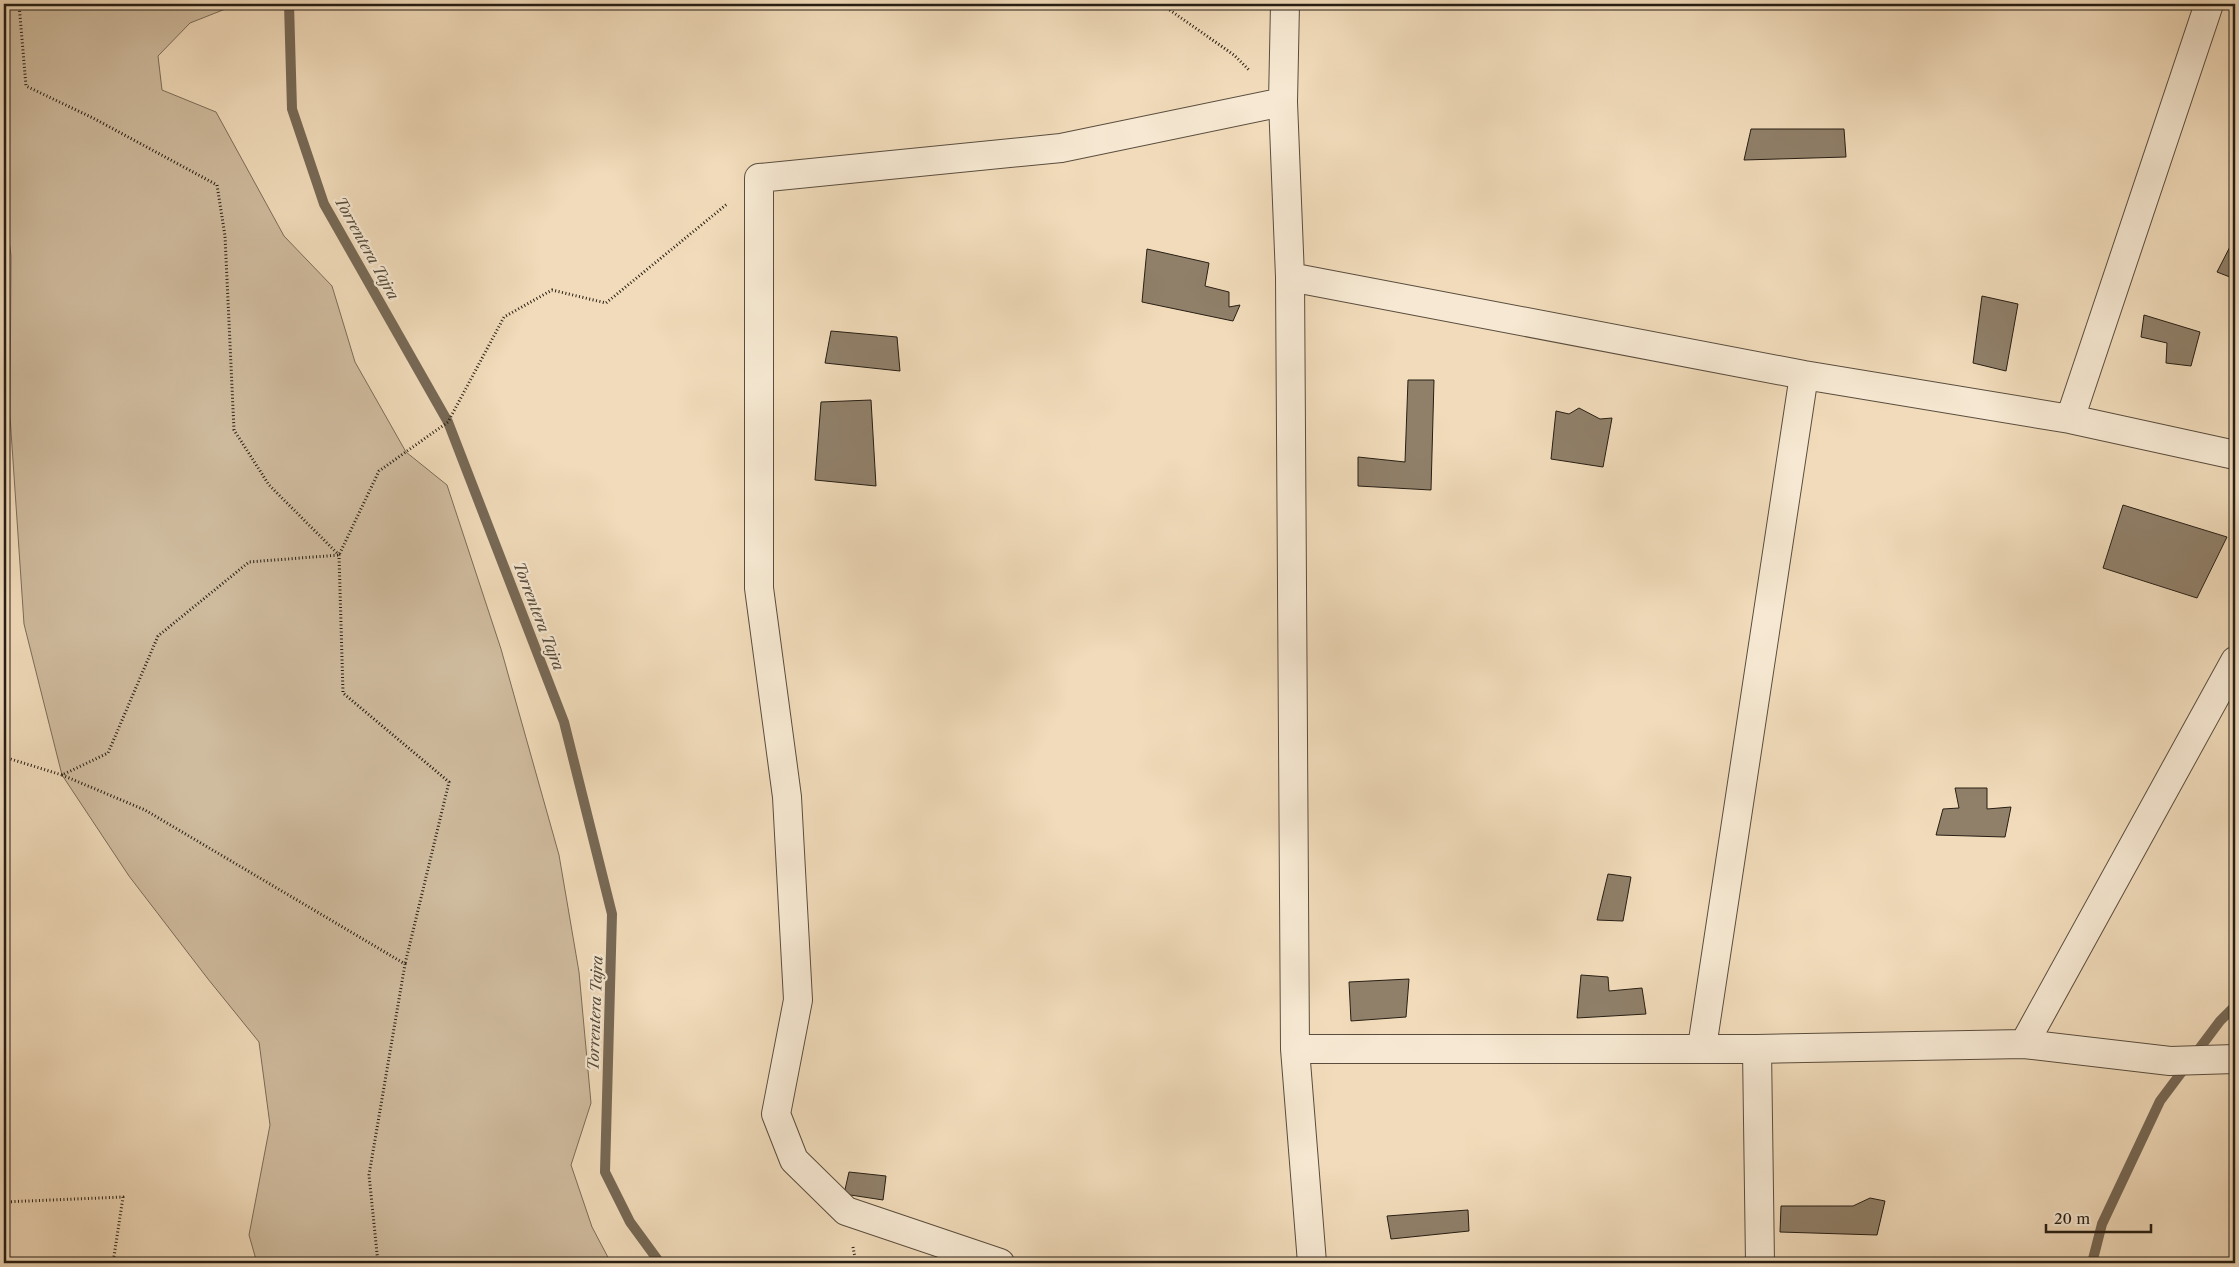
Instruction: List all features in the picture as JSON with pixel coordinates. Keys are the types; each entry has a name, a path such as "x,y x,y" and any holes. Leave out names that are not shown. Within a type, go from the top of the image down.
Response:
{"street":[{"path":"1285,4 1284,102 1290,277 1295,1050 1312,1263"},
{"path":"2070,419 2210,4"},
{"path":"1000,1263 846,1211 794,1160 776,1114 798,1000 787,797 758,588 759,178 1061,148 1284,102"},
{"path":"1290,277 1804,375 2070,419 2235,454"},
{"path":"1702,1048 1804,375"},
{"path":"2024,1044 2235,661"},
{"path":"1295,1050 1757,1049 2024,1044 2170,1061 2226,1060"},
{"path":"1757,1049 1760,1263"}],"path":[{"path":"19,4 26,86 93,118 217,185 225,236 234,430 269,484 339,556"},
{"path":"1161,4 1234,55 1284,102"},
{"path":"378,1263 369,1175 405,964 449,782 343,693 339,556 379,471 448,422 504,317 552,290 606,303 759,178"},
{"path":"62,775 108,753 158,636 249,562 339,556"},
{"path":"4,757 62,775 145,810 405,964"},
{"path":"4,1202 123,1197 113,1263"}],"shaded area":[{"path":"4,4 238,4 190,23 158,56 162,90 216,112 284,236 332,286 355,362 406,452 447,485 501,649 559,855 579,972 591,1103 571,1165 592,1227 611,1263 257,1263 249,1235 270,1125 259,1042 129,876 62,775 24,624 10,416 11,256 4,200"}],"building":[{"path":"1751,129 1844,129 1846,157 1744,160"},
{"path":"2235,237 2235,279 2217,272"},
{"path":"1147,249 1209,263 1205,286 1229,292 1229,307 1240,305 1233,321 1142,302"},
{"path":"1982,296 2018,304 2006,371 1973,363"},
{"path":"2144,315 2200,332 2191,366 2166,363 2167,343 2141,337"},
{"path":"831,331 897,337 900,371 825,363"},
{"path":"1408,380 1434,380 1431,490 1358,486 1358,457 1405,462"},
{"path":"871,400 876,486 815,480 821,402"},
{"path":"1579,408 1600,419 1612,418 1603,467 1551,459 1556,411 1569,414"},
{"path":"2123,505 2227,537 2197,598 2103,568"},
{"path":"1955,788 1987,788 1987,809 2011,807 2005,837 1936,835 1943,809 1959,808"},
{"path":"1608,874 1631,877 1623,921 1597,920"},
{"path":"1581,975 1608,977 1609,991 1642,988 1646,1014 1577,1018"},
{"path":"1409,979 1406,1017 1351,1021 1349,982"},
{"path":"849,1172 886,1176 883,1200 844,1194"},
{"path":"1870,1198 1885,1201 1877,1235 1780,1232 1781,1206 1853,1206"},
{"path":"1468,1210 1469,1231 1391,1239 1387,1216"}],"waterway":[{"name":"Torrentera Tajra","path":"289,4 292,109 324,204 448,422 564,722 612,914 605,1172 630,1222 660,1263"},
{"path":"2092,1263 2102,1224 2160,1101 2220,1021 2235,1006"}]}
